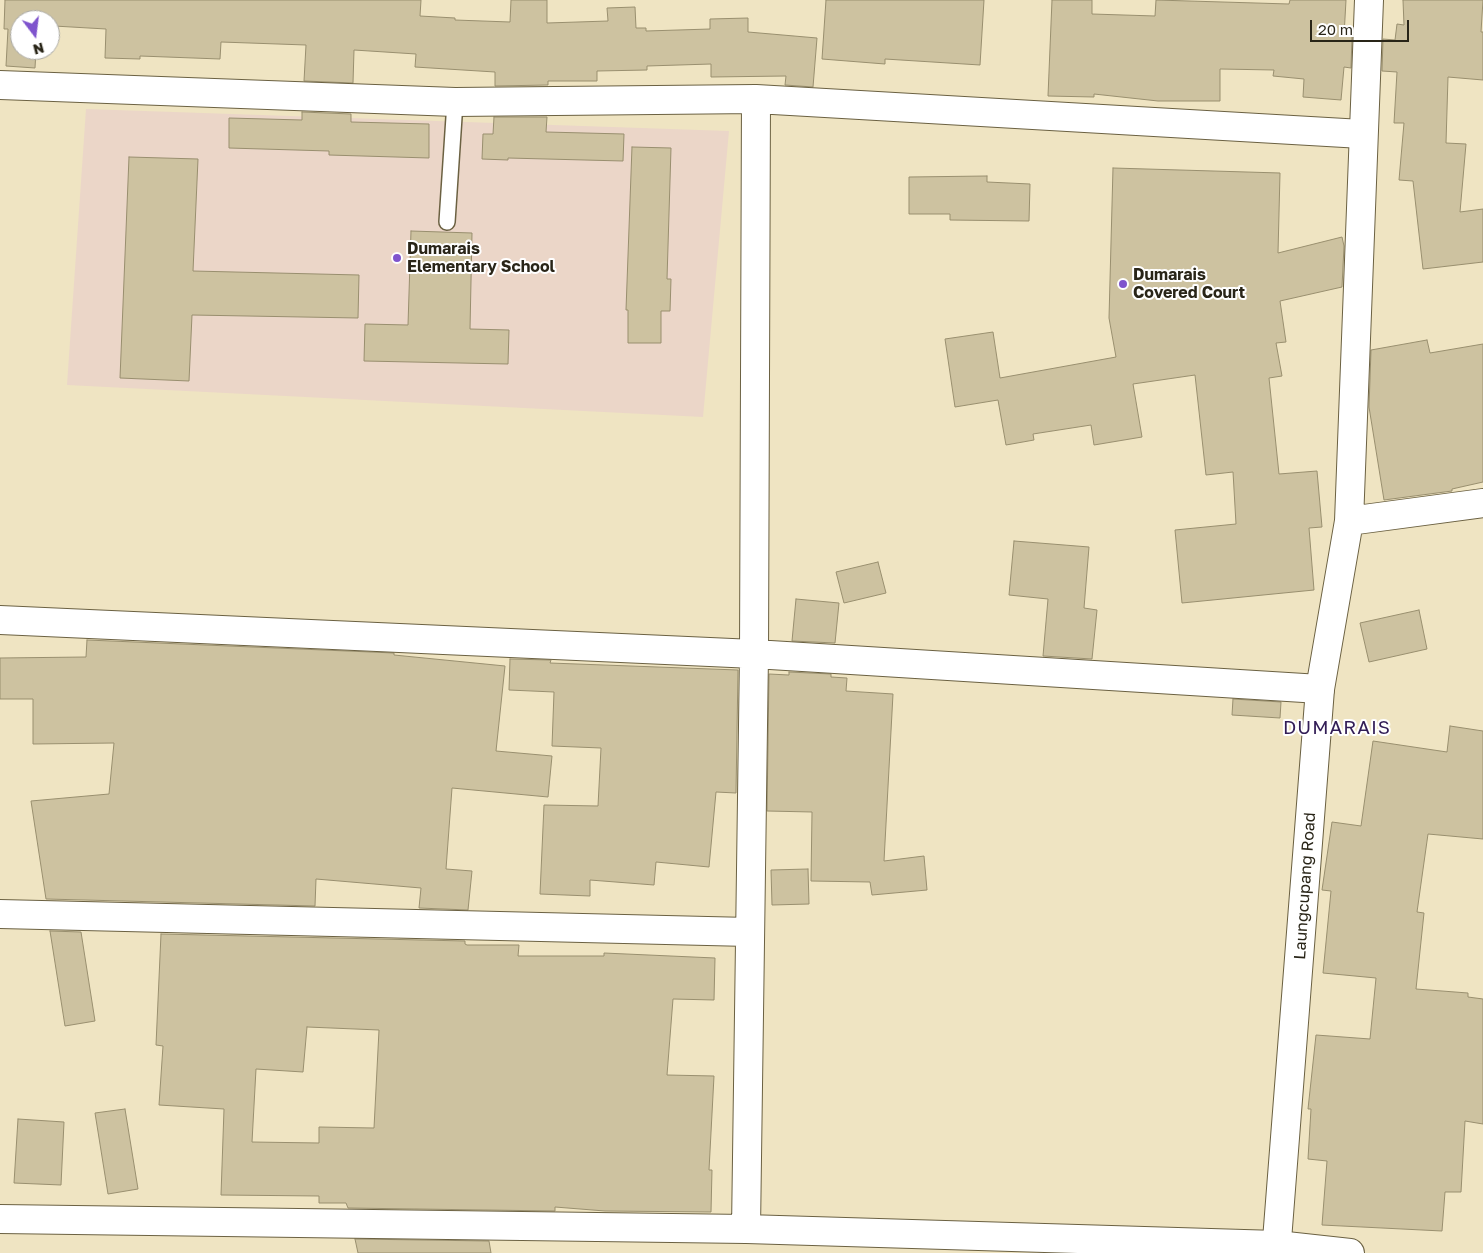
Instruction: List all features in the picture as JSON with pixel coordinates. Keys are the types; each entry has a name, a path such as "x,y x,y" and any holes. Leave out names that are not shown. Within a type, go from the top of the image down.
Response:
{"street":[{"name":"Laungcupang Road","path":"1276,1249 1320,689 1349,521 1362,134 1369,0"},
{"path":"0,84 455,102 756,99 1362,134"},
{"path":"746,1229 754,654 756,99"},
{"path":"1349,521 1483,503"},
{"path":"0,620 754,654 1320,689"},
{"path":"0,914 749,932"},
{"path":"0,1220 746,1229 1350,1253"}],"lane":[{"path":"447,222 455,102"}],"shaded area":[{"name":"Dumarais Elementary School","path":"86,109 729,131 703,417 67,385"}],"building":[{"path":"5,0 421,0 420,16 455,18 455,20 510,22 511,0 547,0 547,23 608,21 607,8 635,7 636,28 646,28 646,31 710,29 710,19 748,18 748,32 817,38 813,87 785,85 786,76 711,77 711,64 647,66 647,70 597,71 597,81 548,81 548,85 495,86 495,72 415,67 416,54 354,50 353,83 304,81 306,45 221,42 220,59 140,56 140,59 105,58 106,29 60,26 60,10 10,10 10,60 35,60 35,68 6,66 8,29 4,29"},
{"path":"826,0 984,0 980,65 885,59 885,64 822,59"},
{"path":"1052,0 1092,0 1092,14 1155,16 1156,0 1289,4 1290,0 1346,0 1344,36 1352,36 1351,68 1344,67 1341,100 1303,97 1304,79 1273,76 1274,70 1220,69 1220,101 1158,101 1094,94 1094,97 1048,96"},
{"path":"1403,0 1483,0 1481,32 1483,32 1483,80 1448,77 1446,143 1466,144 1460,212 1483,209 1483,262 1423,269 1413,181 1399,180 1404,123 1394,123 1397,72 1382,71 1383,39 1395,40 1397,24 1404,25"},
{"path":"302,112 351,114 351,122 429,124 429,158 329,155 329,151 229,148 229,118 302,120"},
{"path":"494,117 547,117 546,132 624,134 623,161 482,159 483,134 493,134"},
{"path":"632,147 671,148 667,279 671,279 670,311 661,311 661,343 628,343 628,310 626,310"},
{"path":"129,157 198,159 193,271 359,275 358,318 192,315 189,381 120,378"},
{"path":"1113,168 1280,173 1278,253 1342,237 1344,246 1342,287 1280,301 1286,342 1276,343 1282,376 1269,378 1279,474 1317,471 1322,527 1309,528 1314,590 1182,603 1175,530 1236,524 1233,472 1206,475 1195,375 1133,384 1142,437 1094,445 1091,425 1033,434 1034,440 1006,445 998,400 955,407 945,339 993,332 1000,378 1116,357 1109,318"},
{"path":"987,176 987,182 1030,184 1029,221 950,220 950,214 909,214 909,177"},
{"path":"411,231 472,233 470,329 509,330 508,364 364,361 365,324 408,325"},
{"path":"1427,340 1430,353 1483,344 1483,482 1452,489 1452,491 1384,500 1369,407 1371,350"},
{"path":"1014,541 1089,547 1084,608 1097,610 1092,659 1043,656 1048,599 1009,595"},
{"path":"878,562 886,593 844,603 836,572"},
{"path":"796,599 839,603 835,643 792,641"},
{"path":"1419,610 1427,649 1369,662 1360,623"},
{"path":"87,640 394,653 394,655 505,666 496,751 552,756 548,797 452,788 446,869 472,871 468,910 419,908 421,888 316,879 315,906 46,899 31,801 109,794 114,743 33,744 33,699 0,699 0,658 86,657"},
{"path":"510,659 551,660 550,663 738,670 736,793 716,792 709,867 656,862 654,885 590,880 590,896 540,894 544,805 598,806 601,748 552,746 554,692 509,690"},
{"path":"789,672 831,674 831,677 847,678 846,691 893,694 884,861 924,856 927,890 872,895 870,882 811,881 812,812 767,811 769,674 789,675"},
{"path":"1233,699 1281,702 1280,718 1232,715"},
{"path":"1450,726 1483,731 1483,839 1428,834 1417,912 1424,913 1416,989 1468,993 1468,997 1483,999 1483,1124 1465,1121 1461,1192 1445,1192 1442,1231 1322,1225 1327,1161 1308,1159 1311,1109 1308,1109 1316,1035 1370,1039 1376,978 1323,973 1331,891 1322,890 1332,822 1361,826 1373,741 1447,752"},
{"path":"808,869 809,904 772,905 771,870"},
{"path":"50,931 81,932 95,1021 65,1026"},
{"path":"161,934 465,941 467,945 519,945 518,956 604,956 604,953 715,958 714,1000 673,999 667,1075 714,1076 709,1170 712,1170 711,1212 605,1211 555,1207 555,1211 348,1208 346,1203 319,1203 319,1196 221,1195 224,1109 159,1105 163,1046 156,1045","holes":["307,1027 379,1030 374,1128 319,1127 319,1143 252,1142 256,1069 303,1072"]},
{"path":"125,1109 138,1189 108,1194 95,1113"},
{"path":"18,1119 64,1122 61,1185 14,1183"},
{"path":"355,1239 489,1241 491,1253 358,1253"}],"place":[{"name":"Dumarais Elementary School","path":"397,258"},
{"name":"Dumarais Covered Court","path":"1123,284"}],"district":[{"name":"DUMARAIS","path":"1337,728"}]}
